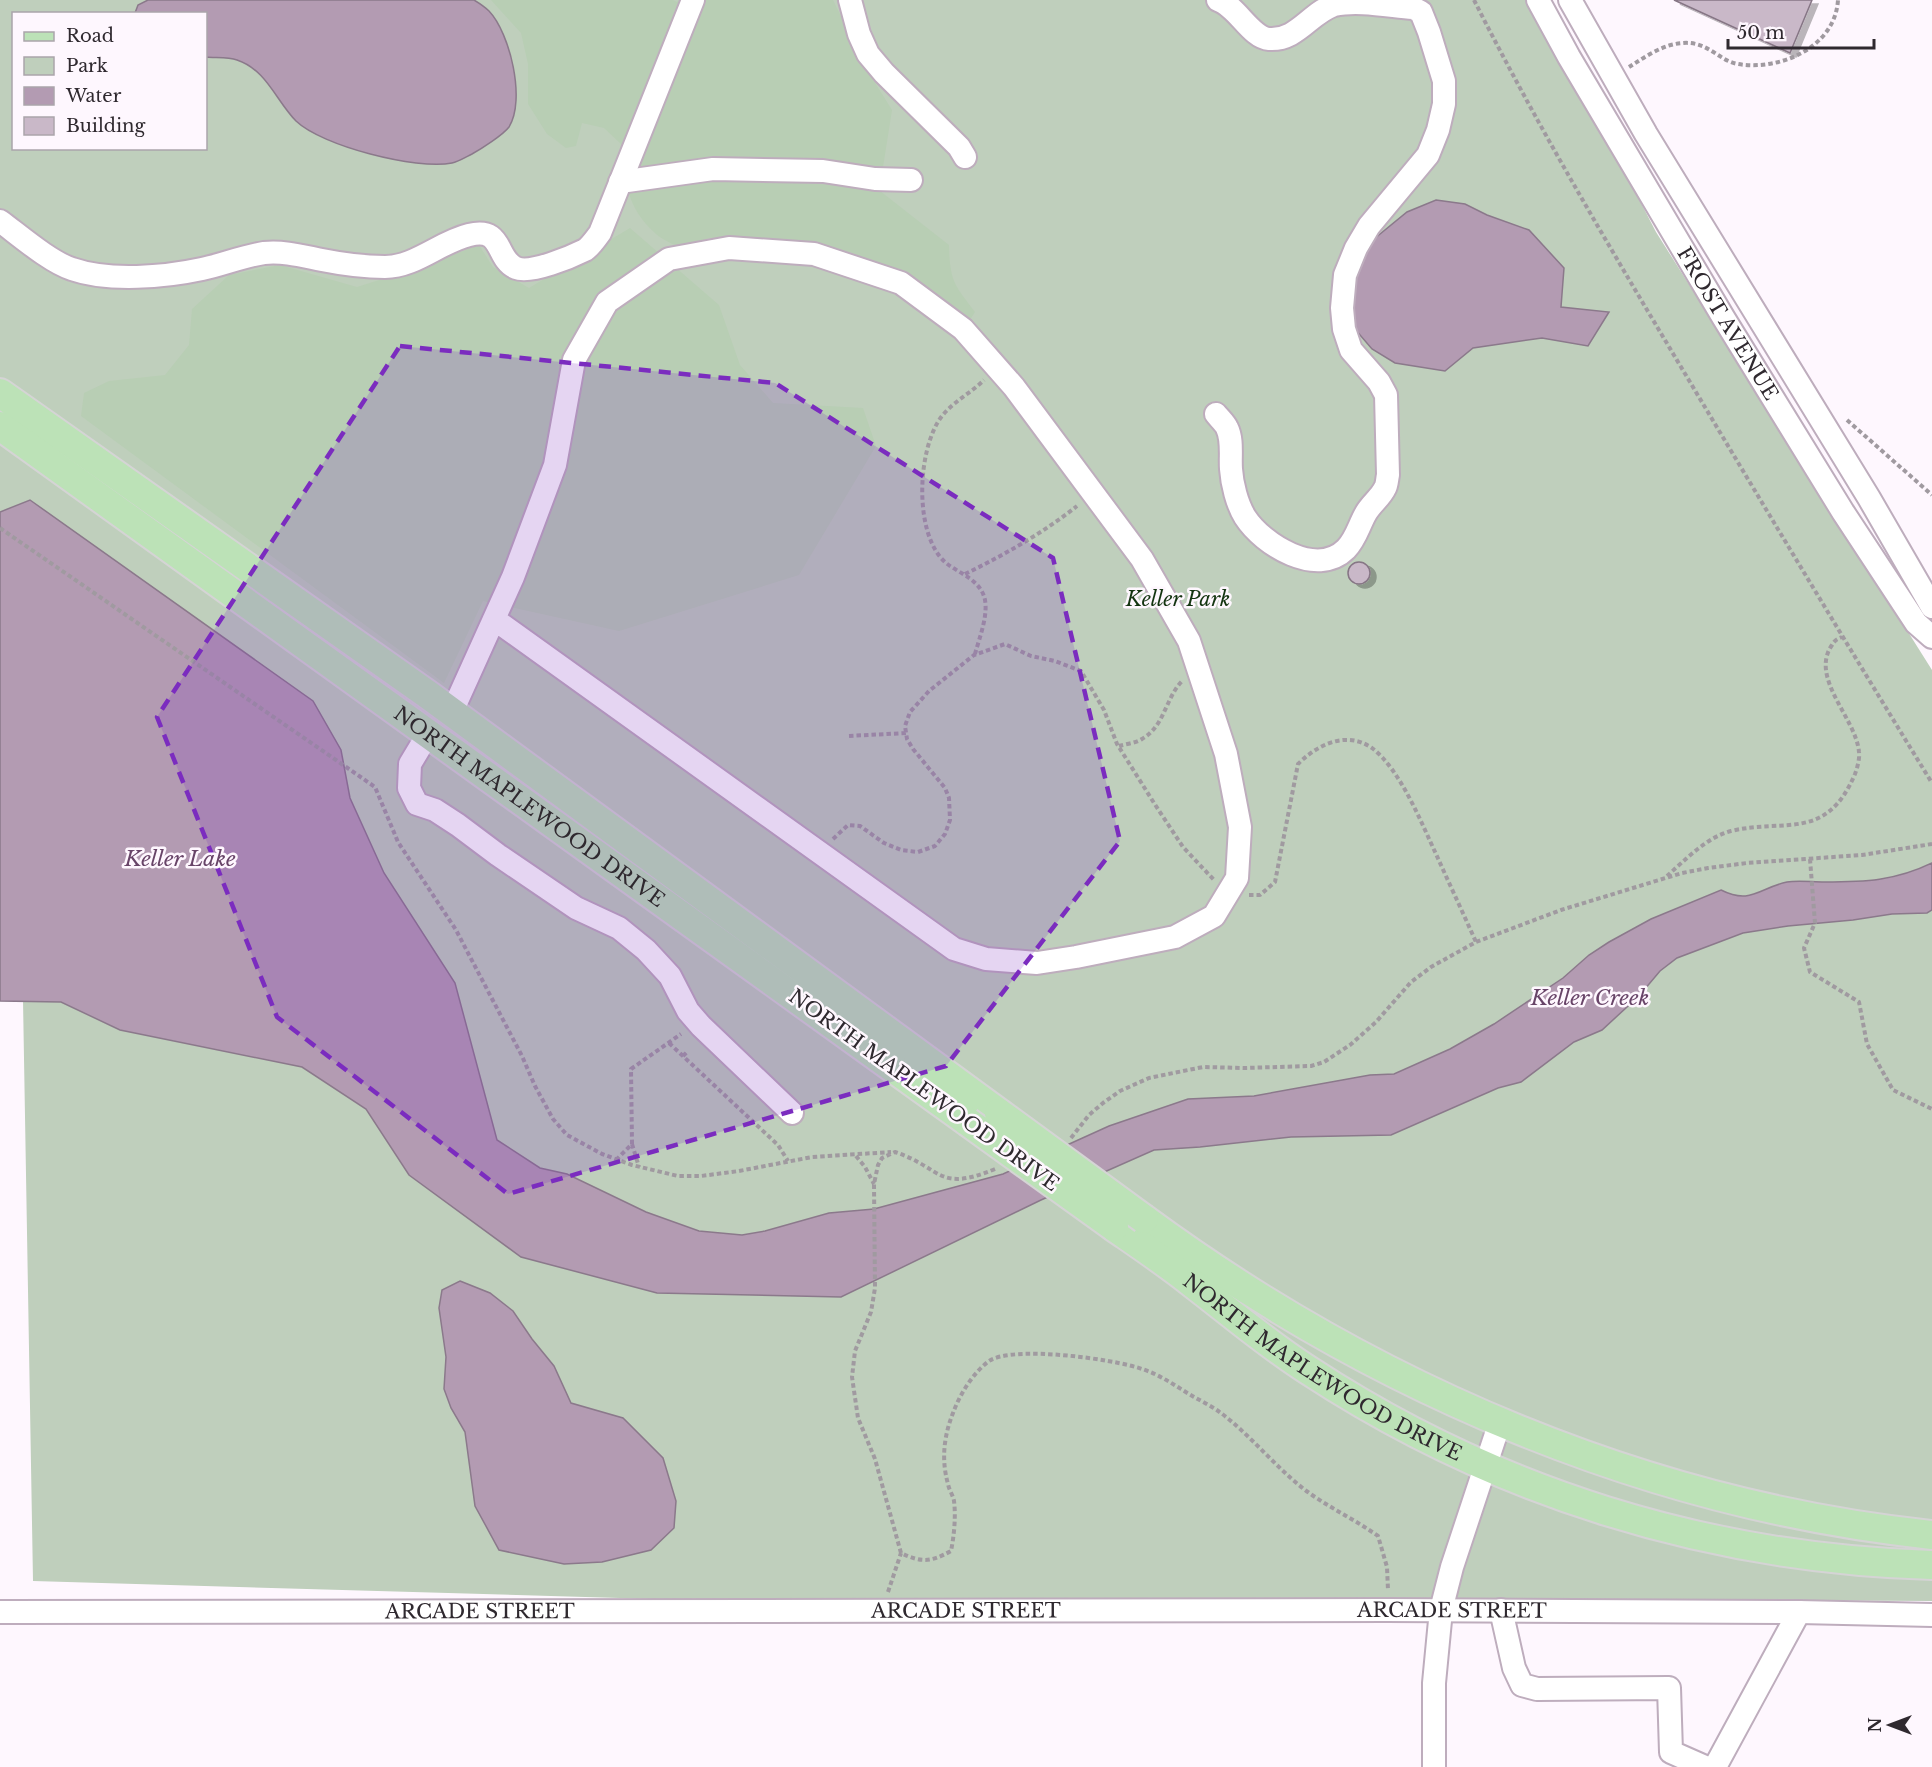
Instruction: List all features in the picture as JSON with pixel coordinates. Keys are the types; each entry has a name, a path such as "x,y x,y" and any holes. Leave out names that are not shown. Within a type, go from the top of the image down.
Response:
{"main road":[{"name":"NORTH MAPLEWOOD DRIVE","path":"0,393 452,712 1208,1265 1280,1311 1401,1377 1500,1422 1587,1456 1750,1503 1834,1520 1932,1535"},
{"name":"NORTH MAPLEWOOD DRIVE","path":"0,426 1192,1283 1240,1322 1306,1369 1412,1432 1524,1483 1601,1511 1660,1528 1740,1546 1821,1558 1932,1565"}],"street":[{"path":"0,221 70,269 90,273 141,277 176,275 262,253 285,252 324,261 387,267 405,263 470,234 487,234 498,243 504,258 516,268 534,269 587,249 600,233 693,0"},
{"path":"850,0 859,34 868,54 884,73 959,147 965,157"},
{"path":"1216,414 1227,429 1231,446 1231,471 1235,492 1245,517 1266,538 1293,556 1312,561 1329,558 1345,550 1357,534 1366,512 1386,488 1388,475 1386,395 1379,382 1351,350 1344,329 1341,308 1345,275 1356,248 1369,226 1428,155 1438,130 1444,104 1444,81 1429,32 1421,12 1413,8 1349,2 1332,6 1318,13 1290,35 1268,39 1259,36 1241,17 1218,0"},
{"name":"FROST AVENUE","path":"1538,0 1622,148 1843,512 1916,623 1932,637"},
{"name":"FROST AVENUE","path":"1570,0 1640,124 1869,498 1932,607"},
{"path":"620,182 713,169 824,171 911,180"},
{"path":"452,712 474,663 513,577 555,465 574,360 607,302 669,258 729,248 814,254 901,283 963,329 1014,387 1142,559 1189,640 1226,754 1240,827 1237,878 1214,916 1175,937 1037,963 986,959 954,949 494,619"},
{"path":"474,663 498,649 525,642"},
{"path":"428,734 410,764 409,788 417,804 435,810 576,908 619,928 646,950 670,975 688,1011 697,1022 792,1113"},
{"path":"1434,1767 1434,1683 1441,1610 1452,1567 1500,1422"},
{"path":"1501,1610 1514,1668 1522,1685 1537,1689 1669,1688 1671,1752 1705,1767"},
{"name":"ARCADE STREET","path":"0,1612 1501,1610 1932,1615"},
{"path":"1715,1767 1798,1612"}],"path":[{"path":"1474,0 1515,82 1588,212 1932,783"},
{"path":"1630,72 1628,68 1655,50 1683,43 1706,46 1735,64 1763,66 1799,56 1824,37 1837,9 1838,0"},
{"path":"814,849 836,837 848,825 860,826 884,843 901,850 918,852 934,846 945,834 950,820 949,798 945,788 913,749 905,726 910,712 929,691 974,655 980,636 985,600 976,583 946,562 934,545 928,529 923,498 924,463 932,434 943,415 997,367"},
{"path":"1845,419 1932,495"},
{"path":"965,574 1049,527 1094,493"},
{"path":"0,528 375,787 398,842 456,930 554,1119 567,1135 616,1160 678,1176 701,1176 812,1157 895,1152 910,1157 927,1169 950,1179 962,1180 997,1168"},
{"path":"1664,878 1696,851 1730,831 1806,823 1824,816 1834,807 1856,772 1859,752 1853,732 1831,687 1825,666 1828,650 1836,639 1842,637"},
{"path":"1119,746 1141,741 1152,732 1161,722 1173,691 1198,668"},
{"path":"849,736 906,733"},
{"path":"1070,1139 1089,1115 1103,1103 1120,1091 1149,1078 1203,1067 1311,1066 1324,1062 1350,1045 1376,1022 1411,982 1431,968 1476,942 1562,910 1690,872 1747,863 1862,855 1932,844"},
{"path":"1810,859 1815,924 1804,948 1810,972 1859,1002 1867,1044 1893,1090 1932,1109"},
{"path":"640,1167 632,1144 631,1069 697,1022"},
{"path":"669,1043 778,1145 788,1161"},
{"path":"683,1056 688,1051"},
{"path":"616,1160 632,1144"},
{"path":"887,1594 901,1553 875,1460 858,1418 852,1377 855,1351 871,1312 875,1288 874,1184 882,1158 895,1152"},
{"path":"855,1155 866,1167 874,1184"},
{"path":"901,1553 916,1560 936,1559 951,1551 954,1500 944,1465 944,1439 953,1412 960,1396 974,1375 991,1360 1030,1353 1124,1364 1143,1369 1221,1413 1312,1496 1378,1536 1387,1567 1388,1598"}],"highlighted area":[{"path":"400,346 775,383 1053,558 1120,841 946,1066 508,1194 277,1017 157,717"}],"green space":[{"name":"Keller Park","path":"0,0 1536,0 1656,232 1932,670 1932,1601 1388,1598 654,1599 33,1581 23,1000 61,1002 120,1030 302,1067 366,1109 409,1175 657,1293 874,1209 829,1213 742,1235 699,1231 646,1212 567,1174 540,1168 497,1140 455,983 384,873 350,798 341,750 30,500 0,512"},
{"path":"491,0 673,0 677,2 679,0 833,0 869,73 892,110 883,167 875,187 949,245 954,282 975,312 968,323 911,278 850,252 762,239 709,238 681,248 659,236 638,213 626,182 621,144 604,128 582,123 576,146 566,148 547,134 528,104 528,64 521,33"},
{"path":"630,228 719,305 740,365 773,403 863,408 876,446 799,575 619,631 483,601 444,683 81,416 84,393 109,381 165,375 189,345 192,309 229,275 280,265 357,287 479,245 493,267 529,288"}],"water":[{"path":"148,0 474,0 497,21 509,50 516,84 514,115 509,127 497,138 472,154 452,163 416,163 370,154 326,139 296,121 264,78 247,65 233,59 207,57 207,12 135,12 138,5"},
{"path":"1436,200 1465,204 1487,215 1529,230 1564,268 1561,307 1609,312 1588,346 1542,338 1473,348 1445,371 1395,363 1372,349 1354,328 1351,300 1353,280 1363,255 1374,239 1407,212"},
{"name":"Keller Lake","path":"30,500 313,701 341,750 350,798 384,873 455,983 497,1140 540,1168 567,1174 646,1212 699,1231 742,1235 829,1213 874,1209 1003,1174 1109,1126 1188,1099 1254,1096 1370,1075 1394,1074 1450,1049 1494,1024 1563,978 1589,955 1609,942 1651,919 1721,890 1748,896 1791,881 1866,881 1905,874 1932,863 1932,910 1927,913 1892,914 1743,933 1677,958 1660,971 1639,996 1602,1030 1574,1042 1521,1082 1498,1088 1391,1135 1291,1137 1154,1150 1041,1200 841,1297 657,1293 521,1257 409,1175 366,1109 302,1067 120,1030 61,1002 0,1001 0,512"},
{"path":"460,1281 490,1293 513,1311 554,1366 571,1403 623,1418 663,1458 676,1501 674,1528 651,1550 602,1562 564,1564 499,1550 475,1506 465,1432 451,1408 444,1389 446,1357 439,1308 442,1290"}],"building":[{"path":"1674,0 1812,0 1790,53"},
{"path":"1359,562 1367,565 1370,573 1367,581 1359,584 1351,581 1348,573 1351,565"}],"water label":[{"name":"Keller Creek","path":"1590,998"}]}
